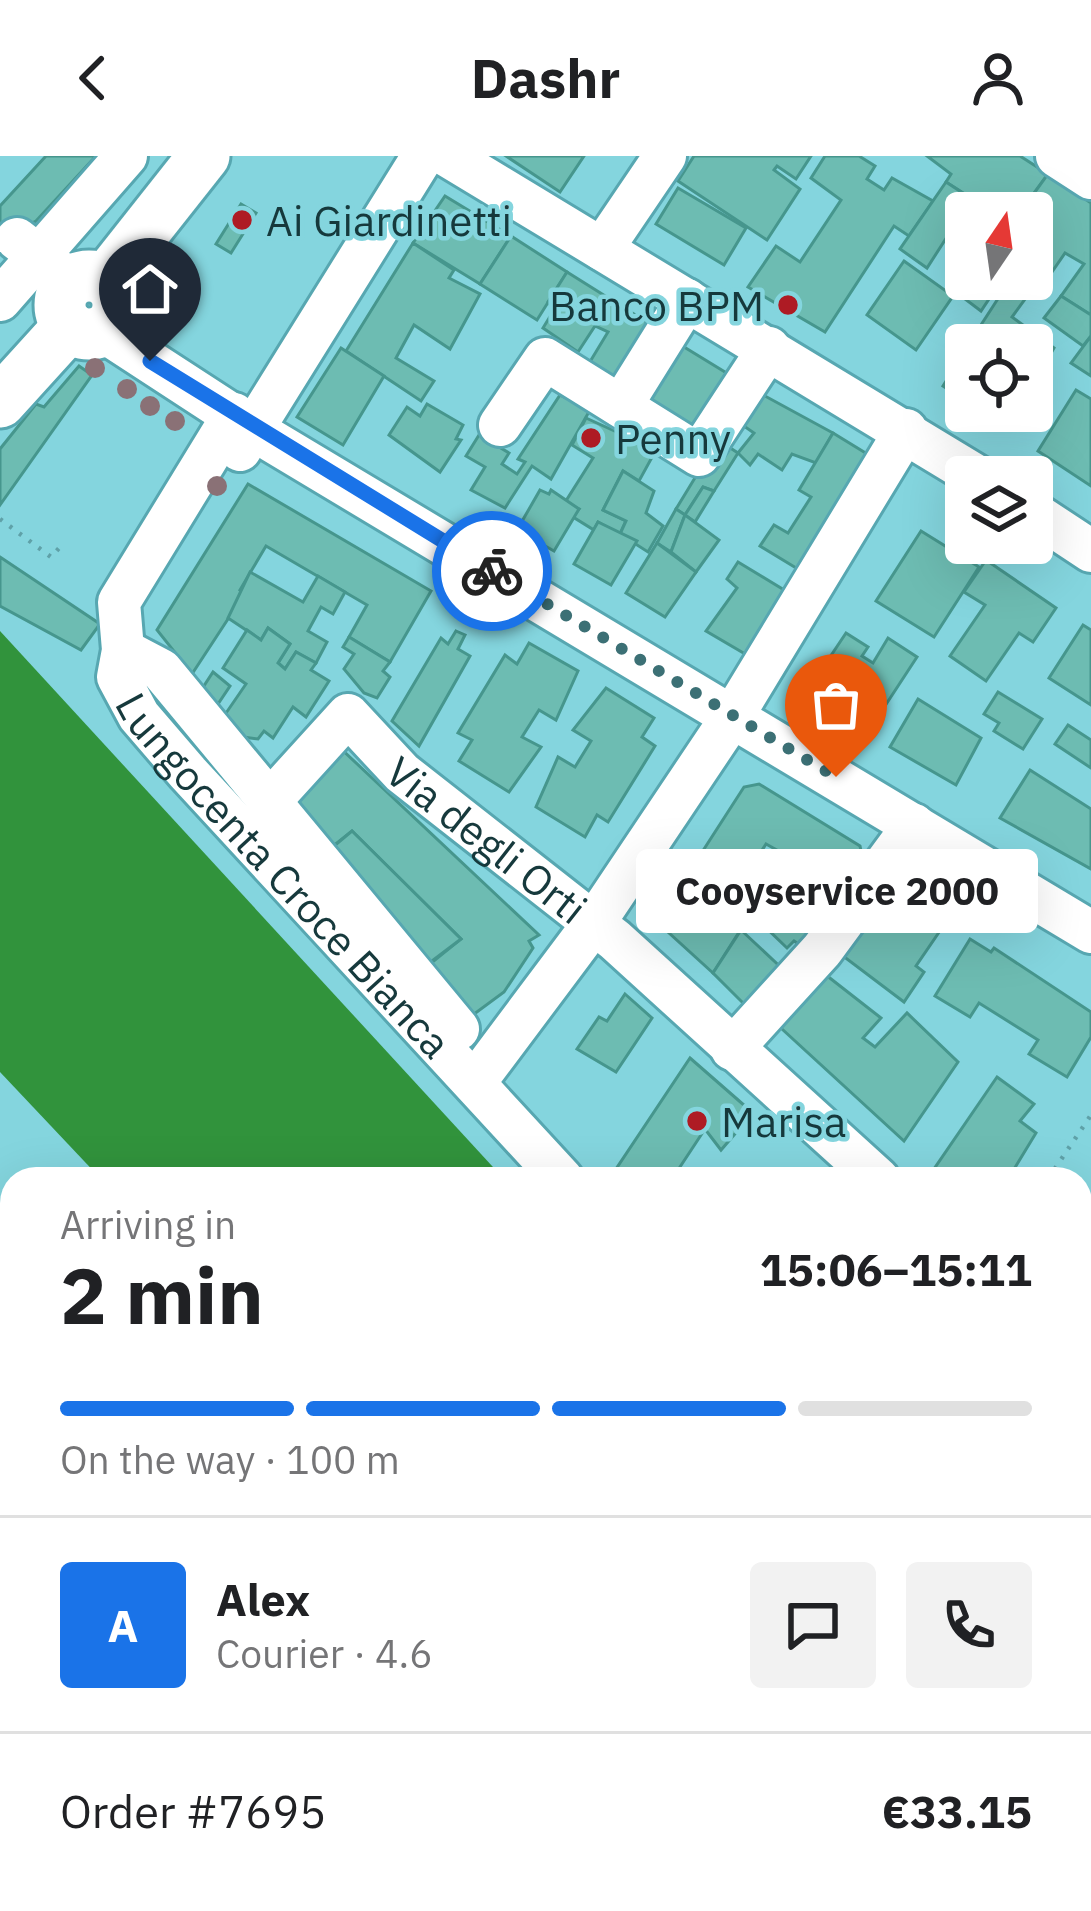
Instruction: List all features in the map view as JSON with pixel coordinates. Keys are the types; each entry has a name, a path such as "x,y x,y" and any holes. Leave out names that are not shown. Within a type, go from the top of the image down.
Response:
{"main road":[{"path":"0,402 66,287 203,156"}],"street":[{"path":"66,287 126,156"},
{"path":"123,650 244,421 423,156"},
{"path":"448,156 946,456"},
{"path":"602,249 665,156"},
{"path":"1057,156 1091,178"},
{"path":"0,299 66,287 244,421 1091,932"},
{"path":"621,406 687,299"},
{"path":"500,424 545,358 699,455 769,348"},
{"path":"482,1075 594,923 734,714 906,430"},
{"path":"1053,526 1091,551"},
{"name":"Lungocenta Croce Bianca","path":"482,1075 326,929 139,716 118,677 123,650 161,670 270,801 482,1075 553,1167"},
{"name":"Via degli Orti","path":"270,801 348,715 402,773 594,923 865,1167"},
{"path":"732,1049 822,950 914,825"}],"path":[{"path":"0,518 51,557 62,545"},
{"path":"1056,1167 1091,1115"}],"shaded area":[{"path":"0,631 493,1167 90,1167 0,1072"}],"building":[{"path":"46,156 96,156 36,221 0,240 0,206"},
{"path":"506,156 584,156 560,192"},
{"path":"694,156 811,156 796,179 777,166 774,170 800,189 767,240 678,181"},
{"path":"825,156 859,156 875,166 867,179 884,190 892,178 933,201 909,236 894,226 825,332 748,287 776,246 800,262 841,200 811,178"},
{"path":"927,156 1020,156 1048,174 1035,192 962,192 946,182 951,174"},
{"path":"1048,174 1091,203 1091,315 1061,296 1084,264 1065,253 1053,270 1053,192 1035,192"},
{"path":"946,182 961,192 945,192 945,240 927,268 900,249"},
{"path":"678,188 746,228 724,265 656,224"},
{"path":"445,196 511,236 480,284 413,243"},
{"path":"241,204 256,213 231,253 216,244"},
{"path":"511,236 567,272 537,320 480,284"},
{"path":"413,243 454,270 449,278 480,294 450,349 414,325 396,358 434,381 421,401 346,351"},
{"path":"904,261 945,290 945,300 950,300 916,350 867,315"},
{"path":"567,272 661,331 626,390 588,365 608,332 595,326 578,352 543,328 554,310 548,302"},
{"path":"1061,296 1091,315 1091,336 1083,346 1044,318"},
{"path":"966,300 988,300 981,311"},
{"path":"997,300 1024,300 1012,317 1021,324 982,324"},
{"path":"1091,336 1091,376 1071,363"},
{"path":"671,339 738,380 702,437 635,396"},
{"path":"341,348 384,376 343,445 297,417"},
{"path":"79,366 92,375 0,505 0,449 36,404 44,407"},
{"path":"754,390 833,433 816,463 792,454 782,470 758,454 750,465 738,453 754,433 741,424"},
{"path":"1076,390 1091,399 1091,486 1053,461 1053,456 1038,451"},
{"path":"560,395 590,410 551,479 532,466 505,508 471,490 485,467 466,456 479,435 509,453 502,464 517,474 525,462 518,459"},
{"path":"427,404 463,425 456,439 461,440 440,472 389,435 407,407 420,416"},
{"path":"586,418 656,450 639,481 623,471 603,510 626,521 620,534 598,522 594,530 573,517 579,509 564,504 593,458 572,445"},
{"path":"833,433 877,460 806,574 760,546 774,525 788,533 811,497 799,490"},
{"path":"718,440 738,453 714,491 703,487 685,515 676,509"},
{"path":"623,471 654,491 646,513 663,526 648,552 620,534 626,521 603,510"},
{"path":"248,484 431,591 390,662 349,637 367,605 266,546 240,590 245,593 192,674 157,630"},
{"path":"703,487 714,491 695,522 685,515"},
{"path":"540,490 549,494 551,490 579,509 554,551 517,530"},
{"path":"676,509 685,515 671,552 657,543"},
{"path":"685,515 719,540 696,572 671,552"},
{"path":"598,522 637,541 611,585 574,564"},
{"path":"921,531 945,546 945,564 979,567 934,637 876,601"},
{"path":"657,543 696,572 665,617 626,593"},
{"path":"0,557 100,624 81,650 0,606"},
{"path":"738,562 794,596 752,658 706,631 737,588 727,579"},
{"path":"983,564 992,564 1056,608 1033,642 1019,633 986,681 950,656 985,605 964,592"},
{"path":"250,572 303,602 318,576 345,592 333,614 321,607 308,631 327,642 316,663 296,652 285,669 278,663 290,644 268,628 261,640 228,618"},
{"path":"1083,625 1091,630 1091,705 1049,678"},
{"path":"268,628 290,644 278,663 285,669 296,652 316,663 311,670 329,681 306,717 293,707 273,738 264,731 258,739 243,737 224,716 246,684 223,668 247,630 261,640"},
{"path":"456,631 465,635 458,649 470,656 419,746 392,721 441,638 448,644"},
{"path":"846,633 868,647 862,656 873,663 888,638 917,657 866,735 830,711 847,685 822,669"},
{"path":"349,637 390,662 383,671 390,677 377,698 364,693 344,669 354,654 343,647"},
{"path":"529,643 578,671 556,720 539,710 522,737 541,747 509,792 459,761 472,740 458,733 505,655 517,664"},
{"path":"213,672 230,686 214,710 200,692"},
{"path":"606,688 654,718 642,737 655,746 608,822 597,815 585,837 536,807 558,757 575,767 591,741 573,730"},
{"path":"998,692 1042,719 1023,749 994,731 999,723 984,714"},
{"path":"918,699 981,738 956,785 890,747"},
{"path":"1068,725 1091,740 1091,768 1055,744"},
{"path":"337,745 539,935 529,941 533,948 504,992 466,1020 425,968 461,939 352,831 327,851 290,802"},
{"path":"1030,770 1091,809 1091,869 1000,818"},
{"path":"759,784 860,846 864,866 807,950 794,941 787,948 759,921 800,863 766,844 723,912 741,929 713,973 657,922 744,787"},
{"path":"352,831 461,939 428,964 334,846"},
{"path":"899,863 969,908 954,931 944,925 916,966 924,972 904,1002 839,953"},
{"path":"741,930 788,974 760,988 744,1004 713,973"},
{"path":"970,939 991,952 994,948 1091,1012 1091,1037 1067,1077 1029,1054 1038,1040 979,1003 970,1017 935,996"},
{"path":"817,968 881,1018 863,1038 875,1047 907,1013 958,1062 904,1141 770,1018"},
{"path":"625,994 652,1018 616,1072 577,1049 599,1017 607,1021"},
{"name":"Marisa","path":"690,1058 753,1113 721,1150 705,1129 680,1167 617,1167"},
{"path":"997,1077 1034,1104 1020,1121 1036,1133 1015,1167 935,1167"}],"way so far":[{"path":"492,571 836,777"}],"place":[{"name":"Ai Giardinetti","path":"242,220"},
{"name":"Banco BPM","path":"788,305"},
{"name":"Penny","path":"591,438"},
{"name":"Cooyservice 2000","path":"836,777"},
{"name":"Marisa","path":"697,1121"}],"route":[{"path":"150,361 272,441 492,571"}]}
